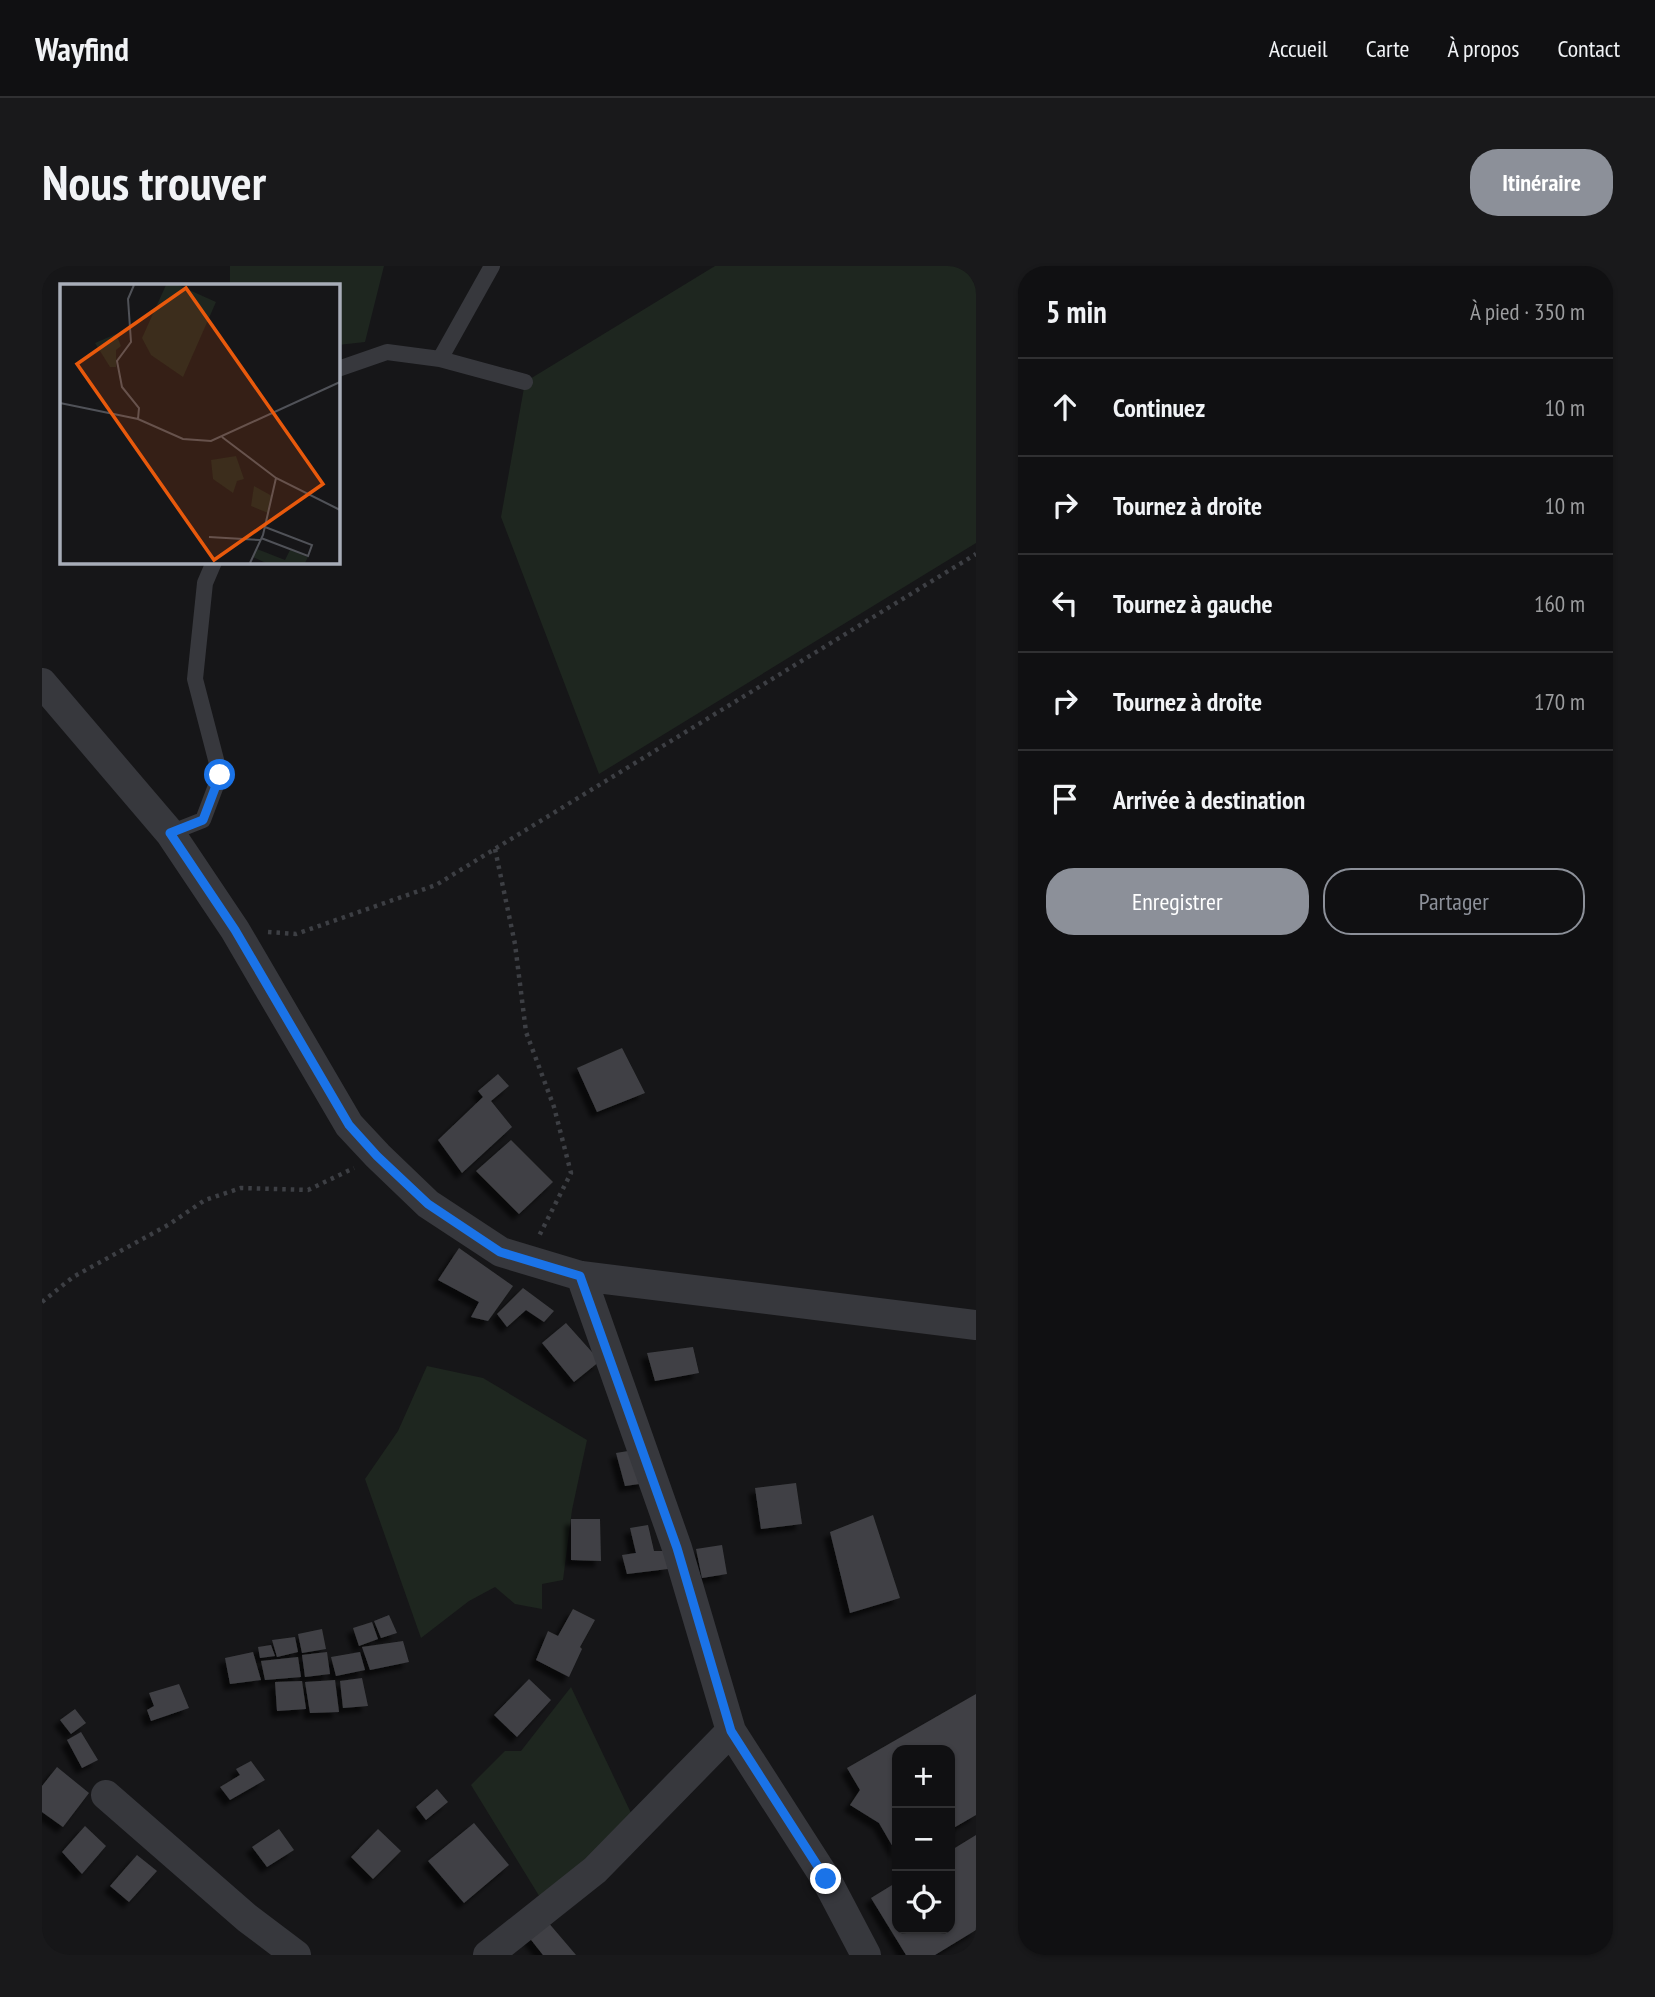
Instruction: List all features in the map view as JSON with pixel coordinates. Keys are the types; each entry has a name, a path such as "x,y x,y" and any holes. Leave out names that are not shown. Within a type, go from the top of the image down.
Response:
{"street":[{"path":"42,683 170,833 235,930 349,1125 377,1156 428,1204 500,1252 580,1276 976,1325"},
{"path":"580,1276 677,1548 731,1731 826,1879 866,1955"},
{"path":"488,1955 595,1870 731,1731"},
{"path":"106,1795 247,1918 296,1955"}],"lane":[{"path":"440,359 492,266"},
{"path":"340,368 387,352 440,359 525,382"},
{"path":"170,833 203,820 220,775 195,679 205,583 213,564"}],"path":[{"path":"235,930 296,934 436,885 976,554"},
{"path":"495,849 515,944 526,1032 554,1107 571,1174 527,1260"},
{"path":"42,1301 72,1277 168,1225 205,1200 242,1188 307,1190 325,1184 377,1156"}],"shaded area":[{"path":"230,266 384,266 365,342 340,345 340,284 230,284"},
{"path":"715,266 973,266 976,272 976,543 599,774 501,517 525,382"},
{"path":"427,1366 483,1378 587,1440 572,1510 563,1580 542,1584 542,1609 515,1604 495,1587 469,1601 421,1638 365,1479 398,1431"},
{"path":"571,1687 632,1815 591,1857 541,1899 471,1785 505,1751 521,1751"}],"building":[{"path":"622,1048 645,1093 597,1112 577,1068"},
{"path":"498,1074 509,1086 491,1101 512,1127 462,1173 438,1140 483,1097 478,1091"},
{"path":"511,1140 553,1182 519,1214 476,1171"},
{"path":"459,1248 513,1286 488,1321 471,1317 479,1302 438,1280"},
{"path":"523,1288 554,1311 544,1322 526,1310 507,1327 497,1314"},
{"path":"566,1323 600,1361 574,1382 542,1343"},
{"path":"693,1347 699,1373 655,1381 647,1353"},
{"path":"634,1450 646,1483 625,1486 616,1453"},
{"path":"796,1483 802,1524 761,1529 755,1488"},
{"path":"873,1515 900,1598 850,1613 830,1532"},
{"path":"571,1519 600,1519 601,1561 571,1560"},
{"path":"648,1525 654,1551 665,1551 668,1569 627,1574 622,1555 636,1553 630,1528"},
{"path":"722,1545 727,1574 702,1578 696,1549"},
{"path":"573,1609 595,1620 580,1647 582,1649 569,1677 536,1660 548,1631 558,1636"},
{"path":"389,1615 397,1633 381,1638 374,1621"},
{"path":"372,1622 378,1639 359,1646 353,1628"},
{"path":"322,1629 326,1649 302,1653 298,1634"},
{"path":"295,1637 298,1652 277,1657 272,1640"},
{"path":"403,1641 409,1662 370,1670 362,1647"},
{"path":"271,1645 275,1656 260,1658 258,1647"},
{"path":"253,1652 261,1680 230,1684 225,1658"},
{"path":"327,1652 330,1674 305,1677 302,1655"},
{"path":"360,1652 365,1670 336,1676 331,1657"},
{"path":"298,1657 301,1677 265,1680 261,1661"},
{"path":"362,1678 368,1706 343,1708 340,1681"},
{"path":"529,1679 551,1700 517,1737 494,1715"},
{"path":"335,1680 339,1712 310,1713 305,1682"},
{"path":"302,1681 306,1709 277,1711 275,1682"},
{"path":"179,1684 189,1708 151,1721 147,1710 154,1706 149,1693"},
{"path":"976,1694 976,1815 955,1827 955,1745 892,1745 892,1845 879,1823 850,1805 860,1790 847,1768"},
{"path":"75,1709 86,1723 71,1734 60,1720"},
{"path":"81,1732 98,1760 82,1768 67,1740"},
{"path":"251,1761 265,1780 230,1800 220,1787 240,1775 236,1769"},
{"path":"57,1767 89,1793 63,1827 42,1812 42,1786"},
{"path":"437,1789 448,1802 426,1820 416,1807"},
{"path":"474,1823 509,1865 464,1903 428,1861"},
{"path":"85,1826 106,1846 82,1874 62,1852"},
{"path":"279,1829 294,1850 267,1867 252,1847"},
{"path":"378,1829 401,1851 373,1879 351,1857"},
{"path":"976,1835 976,1930 935,1955 906,1955 893,1934 955,1934 955,1848"},
{"path":"137,1855 157,1871 129,1902 110,1886"},
{"path":"892,1885 892,1932 871,1898"},
{"path":"547,1921 576,1955 543,1955 528,1936"}],"route":[{"path":"220,775 203,820 170,833 235,930 349,1125 377,1156 428,1204 500,1252 580,1276 677,1548 731,1731 826,1879"}]}
